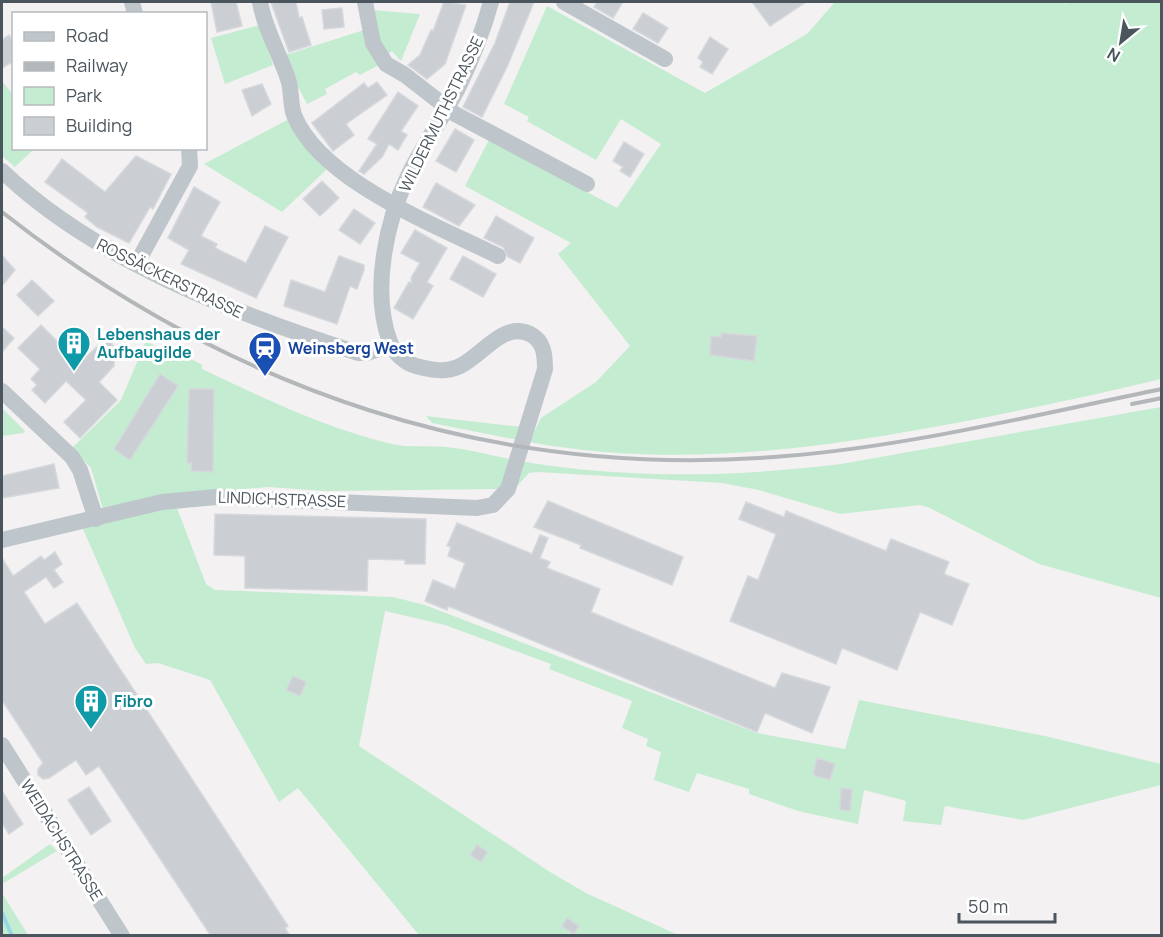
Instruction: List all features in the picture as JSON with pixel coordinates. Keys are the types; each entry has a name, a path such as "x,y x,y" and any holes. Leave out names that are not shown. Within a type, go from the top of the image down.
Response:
{"street":[{"path":"260,2 271,43 289,80 294,114 308,138 332,163 358,183 498,256"},
{"path":"365,2 372,43 386,64 405,75 446,108 587,184"},
{"name":"WILDERMUTHSTRASSE","path":"391,345 385,326 382,297 384,256 397,205 409,175 446,108 482,34 491,2"},
{"path":"564,2 665,59"},
{"path":"137,263 190,166 189,150"},
{"name":"ROSSÄCKERSTRASSE","path":"2,171 69,225 137,263 243,314 358,353 367,353 391,345"},
{"name":"LINDICHSTRASSE","path":"2,540 162,502 216,497 477,508 494,505 508,489 545,369 544,350 535,336 522,330 507,332 459,367 440,371 412,364 399,356 391,345"},
{"path":"2,391 72,457 80,470 96,519"},
{"name":"WEIDACHSTRASSE","path":"2,745 122,936"}],"green space":[{"path":"835,2 1061,2 1066,4 1069,2 1161,2 1161,379 961,422 800,447 692,455 583,450 529,442 541,418 596,382 630,346 558,254 571,243 465,186 489,140 617,208 661,144 621,119 596,160 527,121 529,117 504,104 547,6 705,93 807,34"},
{"path":"372,10 420,14 401,61 392,51 386,56 376,40"},
{"path":"260,25 273,65 225,84 211,38"},
{"path":"364,30 379,65 360,75 356,72 325,89 327,94 307,104 282,56"},
{"path":"2,81 12,91 12,150 33,150 15,167 2,156"},
{"path":"289,119 326,170 282,212 204,164"},
{"path":"146,341 162,350 165,344 202,365 202,369 319,421 392,444 447,447 533,463 619,472 730,473 841,464 1161,407 1161,598 1039,564 920,505 840,514 759,490 722,483 538,472 529,473 518,485 496,489 326,491 268,487 172,495 206,584 215,590 393,597 425,605 757,733 845,749 859,700 1045,736 1161,764 1161,785 1023,820 945,806 941,825 903,821 906,801 864,790 858,824 798,811 749,794 749,789 697,773 689,792 654,780 661,752 646,746 648,739 622,728 632,701 549,669 551,664 445,625 385,611 359,746 550,872 586,893 678,935 419,935 298,788 279,802 210,680 158,663 146,664 135,648 83,529 107,523 91,468 72,448 121,400"},
{"path":"2,408 25,431 23,433 2,436"},
{"path":"426,416 522,427 518,440 432,423"},
{"path":"50,844 57,851 2,884 2,878"},
{"path":"2,893 28,935 2,935"}],"building":[{"path":"211,2 236,2 242,26 217,32"},
{"path":"271,2 296,2 299,18 302,17 311,45 289,52"},
{"path":"444,2 466,5 445,64 427,79 408,65 420,55 431,30 433,31"},
{"path":"510,2 534,2 507,67 482,117 463,107 495,43"},
{"path":"597,2 623,2 613,18 594,7"},
{"path":"752,2 806,2 770,26"},
{"path":"342,8 344,27 324,29 322,10"},
{"path":"643,13 668,28 658,43 633,29"},
{"path":"9,35 12,40 12,62 2,68 2,40"},
{"path":"710,37 728,49 712,74 700,67 703,62 698,58"},
{"path":"377,82 387,95 346,124 354,135 333,151 312,123 364,83 368,88"},
{"path":"262,84 271,104 252,116 242,90"},
{"path":"398,92 418,106 401,131 407,135 398,150 389,144 382,157 364,174 359,171 377,144 368,139"},
{"path":"455,129 474,140 456,172 436,161"},
{"path":"624,142 644,154 630,177 620,171 623,167 613,161"},
{"path":"136,156 171,174 153,209 150,207 129,243 97,227 85,217 88,213 45,182 62,159 105,192"},
{"path":"322,181 339,198 320,216 303,199"},
{"path":"436,183 475,205 459,226 423,207"},
{"path":"194,187 220,202 201,236 217,244 215,248 246,263 265,226 288,237 256,298 181,264 189,250 168,238"},
{"path":"354,209 375,223 360,244 339,230"},
{"path":"496,216 534,238 520,263 508,257 503,247 484,238"},
{"path":"415,230 447,248 427,282 433,286 413,319 394,308 409,282 412,283 411,278 420,263 401,253"},
{"path":"2,255 15,270 2,286"},
{"path":"339,256 364,265 364,270 357,289 350,286 337,324 284,306 291,280 325,292"},
{"path":"463,256 496,274 483,297 450,279"},
{"path":"32,280 54,301 38,316 17,295"},
{"path":"41,325 79,363 108,337 114,347 114,366 99,382 117,400 80,438 64,422 86,400 66,381 45,403 32,390 37,385 31,379 40,369 18,348"},
{"path":"2,327 14,338 2,352"},
{"path":"721,333 757,336 754,361 710,355 711,336 721,337"},
{"path":"160,374 178,386 130,460 114,449"},
{"path":"189,389 214,389 213,472 191,471 192,463 187,463"},
{"path":"54,464 59,488 2,498 2,476"},
{"path":"548,501 683,557 672,585 534,527"},
{"path":"746,502 784,517 786,511 886,551 891,539 949,562 944,574 969,584 952,625 920,612 897,670 842,648 836,664 730,621 748,576 758,580 776,534 739,519"},
{"path":"215,514 426,519 425,564 405,564 405,560 368,559 367,591 245,588 245,556 214,555"},
{"path":"457,523 532,554 540,535 548,538 540,558 550,562 547,568 600,589 591,612 775,688 782,673 830,687 812,733 765,713 757,732 448,606 447,610 425,601 433,580 455,589 465,563 448,556 451,547 447,546"},
{"name":"Fibro","path":"55,552 62,564 54,570 63,582 54,588 46,577 24,592 45,624 77,603 288,926 285,928 290,936 211,936 99,766 86,775 76,760 49,778 43,779 38,775 38,769 43,763 2,700 2,558 13,576 41,556 44,560"},
{"path":"293,676 306,682 300,696 286,690"},
{"path":"817,758 835,764 830,780 813,775"},
{"path":"89,787 111,821 91,835 68,800"},
{"path":"841,788 852,789 850,811 840,810"},
{"path":"2,791 23,824 9,834 2,823"},
{"path":"477,845 488,852 481,862 470,855"},
{"path":"567,918 579,926 574,934 562,926"}],"waterway":[{"path":"2,913 12,936"}],"railway":[{"path":"2,212 89,275 180,329 273,374 370,410 470,437 572,454 678,460 786,456 833,451 975,428 1162,389"},
{"path":"1132,404 1162,398"}],"place":[{"name":"Lebenshaus der Aufbaugilde","path":"74,372"},
{"name":"Weinsberg West","path":"265,377"},
{"name":"Fibro","path":"91,730"}]}
